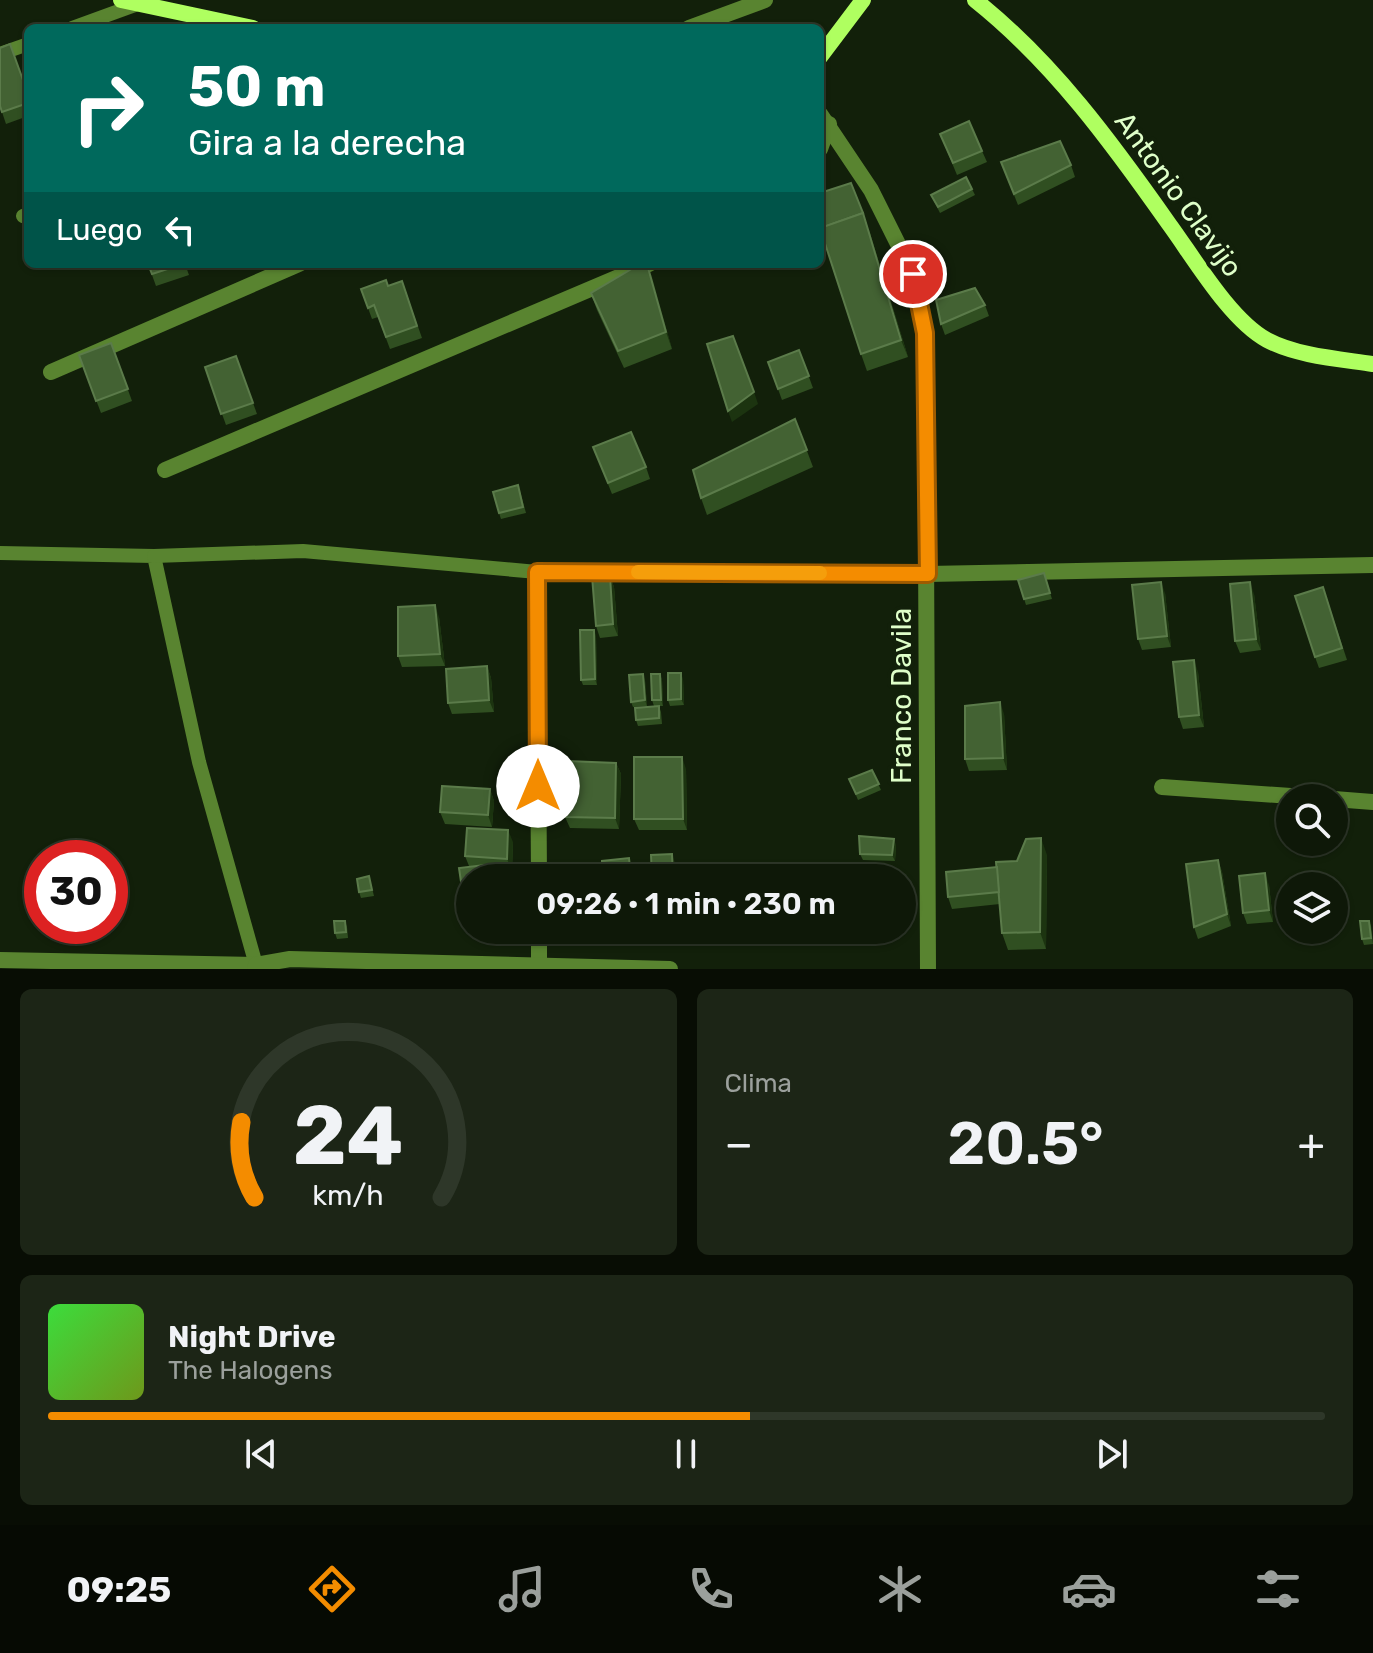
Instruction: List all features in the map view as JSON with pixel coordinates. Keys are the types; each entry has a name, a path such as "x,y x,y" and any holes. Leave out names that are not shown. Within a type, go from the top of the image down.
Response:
{"main road":[{"path":"121,0 234,24"},
{"path":"824,50 835,32 863,0"},
{"name":"Antonio Clavijo","path":"975,0 1013,31 1081,104 1218,295 1266,340 1322,356 1373,364"}],"street":[{"path":"138,4 155,0"},
{"path":"700,24 765,0"},
{"name":"Franco Davila","path":"825,119 871,190 913,274 925,333 928,969"},
{"path":"51,372 290,268"},
{"path":"165,470 640,268"},
{"path":"539,864 537,572 928,574 1373,565"},
{"path":"1162,787 1276,795"},
{"path":"1348,800 1373,802"},
{"path":"539,944 539,968"},
{"path":"0,960 256,967 290,959 539,968 670,969"}],"lane":[{"path":"83,24 138,4"},
{"path":"0,54 24,45"},
{"path":"0,553 154,556 303,551 537,572"},
{"path":"154,556 199,762 256,967"}],"building":[{"path":"10,44 24,83 24,104 2,112 0,106 0,48"},
{"path":"969,121 982,151 953,163 940,134"},
{"path":"1060,141 1071,165 1014,194 1001,162"},
{"path":"966,177 972,189 938,207 931,195"},
{"path":"851,183 863,213 824,227 824,192"},
{"path":"863,213 901,340 861,354 824,240 824,227"},
{"path":"150,268 171,268 152,274"},
{"path":"633,268 648,268 666,332 618,351 591,293"},
{"path":"386,280 388,286 402,281 417,326 386,337 374,305 368,308 361,289"},
{"path":"975,288 985,305 941,324 936,300"},
{"path":"733,336 754,392 728,411 707,344"},
{"path":"111,343 128,389 96,401 79,355"},
{"path":"799,350 809,376 778,389 768,362"},
{"path":"236,356 253,403 221,414 205,367"},
{"path":"795,419 807,450 701,498 693,470"},
{"path":"631,432 646,467 608,483 593,447"},
{"path":"518,485 523,507 499,513 493,492"},
{"path":"1044,573 1050,593 1024,599 1018,580"},
{"path":"592,576 610,576 613,624 596,626"},
{"path":"1161,582 1167,636 1138,639 1132,585"},
{"path":"1250,582 1256,639 1235,641 1230,584"},
{"path":"1323,587 1342,648 1315,657 1295,596"},
{"path":"435,605 440,654 398,656 398,607"},
{"path":"580,630 594,630 595,679 581,680"},
{"path":"1194,660 1199,715 1179,717 1173,662"},
{"path":"487,666 489,700 448,703 446,669"},
{"path":"668,673 681,673 681,699 668,700"},
{"path":"643,674 645,700 631,702 629,675"},
{"path":"651,674 660,674 661,700 652,700"},
{"path":"1000,702 1003,758 965,759 965,706"},
{"path":"659,706 659,718 636,720 635,708"},
{"path":"634,757 682,757 683,819 634,819"},
{"path":"567,761 616,763 615,818 565,817"},
{"path":"872,770 879,784 856,794 849,779"},
{"path":"442,786 490,789 488,815 440,812"},
{"path":"467,828 508,830 507,859 465,856"},
{"path":"859,836 894,839 892,855 860,854"},
{"path":"1041,838 1040,932 1002,933 996,862 1017,861 1026,839"},
{"path":"672,854 672,864 651,864 651,855"},
{"path":"629,858 630,864 602,864 602,861"},
{"path":"1218,860 1227,914 1194,927 1186,864"},
{"path":"997,867 999,892 948,897 946,872"},
{"path":"1265,873 1269,910 1243,913 1239,876"},
{"path":"369,876 372,890 359,892 357,879"},
{"path":"334,921 345,921 346,932 335,933"},
{"path":"1360,921 1369,921 1371,938 1362,939"}],"slow traffic":[{"path":"638,572 820,573"}],"route":[{"path":"538,786 537,572 928,574 925,333 913,274"}]}
